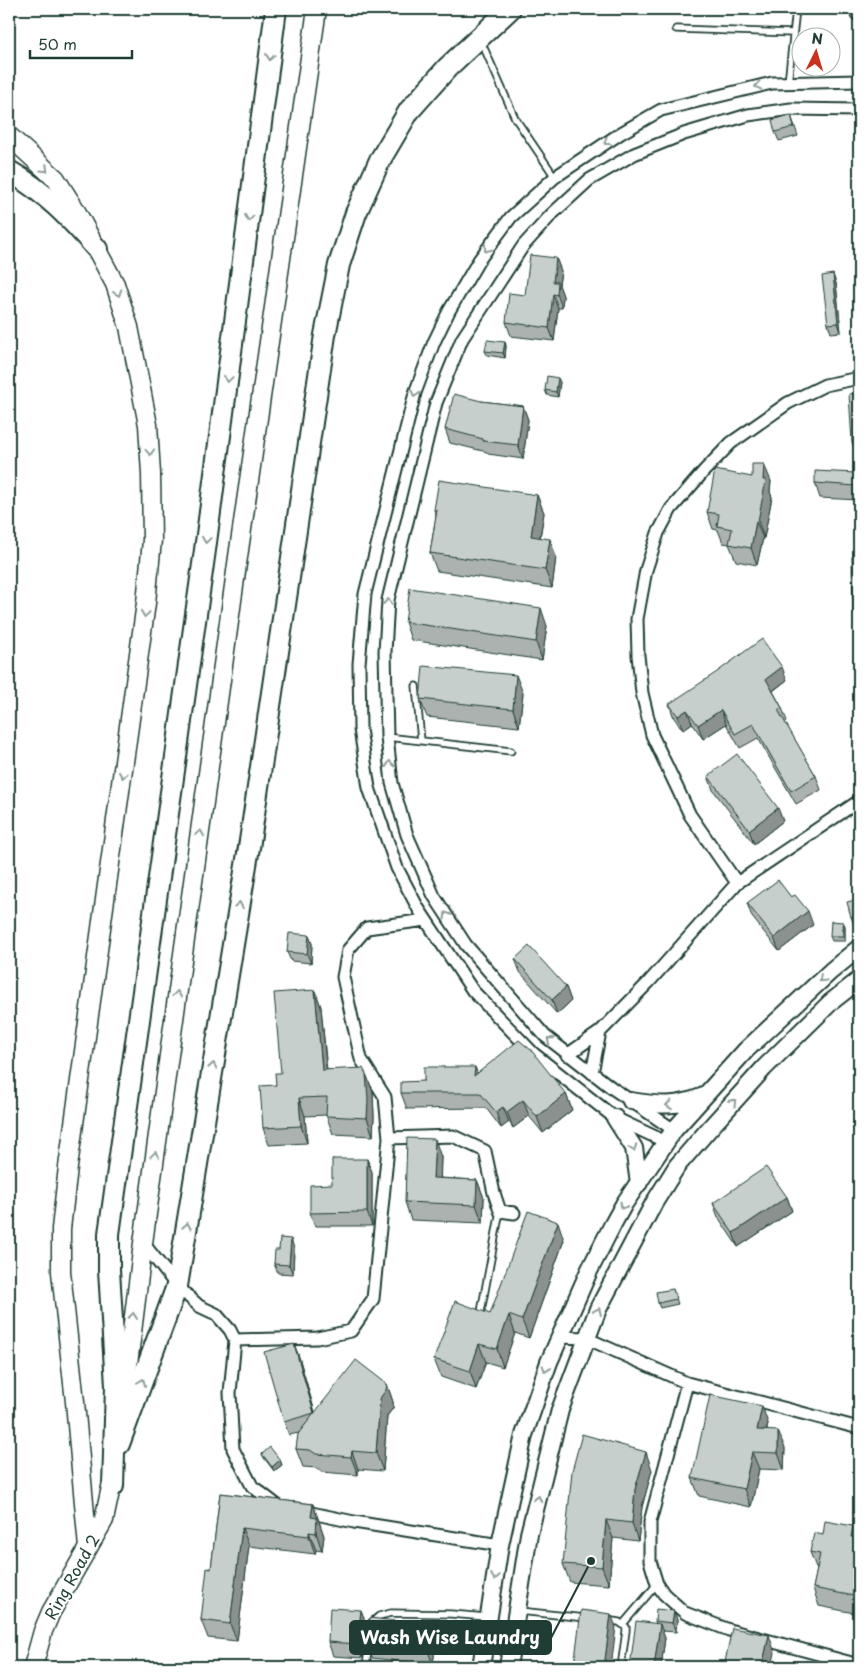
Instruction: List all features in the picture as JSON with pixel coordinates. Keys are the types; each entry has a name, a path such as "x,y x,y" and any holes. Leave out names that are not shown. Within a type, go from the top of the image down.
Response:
{"highway":[{"path":"112,1486 116,1386 109,1270 109,1234 205,550 276,9"},
{"path":"118,1444 177,1286 250,841 325,335 339,265 356,213 380,160 409,111 448,67 510,9"},
{"path":"9,171 47,197 97,249"}],"main road":[{"name":"Ring Road 2","path":"34,1667 43,1631 51,1612 104,1520 112,1486 143,1242 239,547 317,9"},
{"path":"9,136 56,179 75,209 114,284 129,327 140,378 148,425 152,474 152,540 146,603 61,1229 61,1272 88,1548"}],"street":[{"path":"639,1183 634,1148 615,1118 534,1054 473,991 426,920 397,868 369,788 360,729 359,664 365,594 415,393 434,342 449,311 479,260 511,217 555,177 621,133 661,110 772,83 859,81"},
{"path":"677,1166 672,1137 632,1101 567,1055 545,1036 501,988 466,945 434,896 407,835 392,783 387,737 384,652 388,600 436,403 462,339 523,246 551,215 589,180 634,154 684,134 748,115 791,108 859,110"},
{"path":"737,883 690,815 652,735 642,693 638,656 637,619 646,570 658,533 671,509 731,443 788,403 825,385 859,378"},
{"path":"567,1055 600,1032 648,983 737,883 859,802"},
{"path":"235,1340 317,1338 351,1331 374,1299 389,1138 385,1097 361,1059 343,977 348,950 367,928 426,920"},
{"path":"481,1667 500,1545 524,1435 559,1338 589,1271 613,1224 624,1204 672,1137 746,1050 830,971 859,948"},
{"path":"508,1667 529,1534 560,1410 598,1310 650,1211 677,1166 764,1068 831,1002 859,980"},
{"path":"592,1073 600,1032"},
{"path":"632,1101 657,1106 671,1105 687,1103 706,1095"},
{"path":"615,1118 672,1137 688,1138 708,1129"},
{"path":"389,1138 453,1136 485,1151 500,1211 514,1213"},
{"path":"143,1242 177,1286 199,1306 216,1314 230,1330 235,1340 230,1393 233,1449 252,1486 278,1506 354,1522 500,1545 505,1545 529,1534"},
{"path":"559,1338 586,1338 687,1383 859,1428"},
{"path":"687,1383 650,1522 650,1561 657,1584 664,1594 685,1613 729,1630 859,1665"}],"lane":[{"path":"794,28 796,9"},
{"path":"854,9 854,15 859,20"},
{"path":"676,29 790,33"},
{"path":"479,36 515,118 555,177"},
{"path":"788,83 790,63"},
{"path":"416,686 421,741"},
{"path":"387,737 511,750"},
{"path":"480,1317 500,1211"},
{"path":"623,1624 657,1584"},
{"path":"516,1611 595,1619"},
{"path":"366,1667 371,1623 379,1616 390,1614 451,1614 490,1617"},
{"path":"603,1620 619,1622 626,1627 621,1667"}],"building":[{"path":"791,115 794,127 775,132 772,120"},
{"path":"530,255 556,258 553,282 558,282 557,295 553,294 549,328 506,322 509,293 525,295"},
{"path":"833,274 838,323 828,324 822,276"},
{"path":"487,340 505,342 503,353 485,351"},
{"path":"547,376 558,378 556,392 545,390"},
{"path":"859,393 859,489 856,486 815,483 815,471 856,473 855,442 852,442 849,394"},
{"path":"454,394 481,401 523,406 518,445 483,441 483,439 445,429"},
{"path":"752,464 764,464 763,480 766,480 751,548 729,544 732,529 717,526 719,514 707,512 715,470 752,477"},
{"path":"439,480 537,495 531,536 550,539 545,570 430,553 437,510 434,510"},
{"path":"852,557 859,557 859,611 853,611"},
{"path":"410,588 541,608 536,642 405,622"},
{"path":"762,639 782,667 766,679 782,708 778,710 816,776 791,791 753,724 735,734 721,710 698,725 687,710 678,716 669,704"},
{"path":"423,666 516,675 513,709 420,699"},
{"path":"737,754 778,808 749,830 708,776"},
{"path":"778,880 791,897 795,895 808,911 774,938 747,903"},
{"path":"859,899 859,915 851,917 847,902"},
{"path":"831,921 843,922 843,936 830,936"},
{"path":"289,933 309,935 307,954 287,952"},
{"path":"529,946 566,987 552,1000 515,959"},
{"path":"315,990 322,1070 363,1068 366,1074 368,1099 367,1118 326,1116 327,1097 299,1098 301,1126 263,1128 260,1086 276,1085 275,1073 281,1073 274,993"},
{"path":"519,1040 531,1050 566,1094 537,1117 523,1100 507,1112 503,1107 496,1112 480,1093 401,1093 401,1082 424,1081 424,1067 475,1067 474,1076"},
{"path":"407,1138 435,1139 433,1178 477,1180 476,1205 405,1202"},
{"path":"332,1159 367,1159 367,1212 310,1213 310,1185 332,1184"},
{"path":"766,1167 787,1197 733,1233 713,1203"},
{"path":"528,1211 558,1222 522,1320 509,1315 497,1349 479,1344 470,1371 434,1359 455,1301 490,1314"},
{"path":"280,1238 291,1239 289,1265 274,1264 275,1250 279,1250"},
{"path":"673,1289 676,1299 658,1303 656,1292"},
{"path":"294,1344 314,1413 284,1422 264,1352"},
{"path":"356,1360 387,1384 386,1390 380,1398 376,1453 352,1451 351,1457 316,1454 310,1450 296,1449 298,1434"},
{"path":"710,1395 762,1406 757,1430 778,1431 778,1453 752,1452 744,1489 692,1478"},
{"path":"582,1434 646,1452 635,1489 632,1523 606,1520 602,1567 563,1564 572,1471"},
{"path":"270,1447 280,1460 272,1467 262,1454"},
{"path":"220,1493 313,1504 311,1517 317,1518 316,1533 309,1532 309,1536 242,1528 230,1624 201,1620 207,1568 211,1569"},
{"path":"825,1521 853,1526 851,1537 859,1538 859,1597 813,1588 820,1554 810,1552 814,1533 823,1535"},
{"path":"330,1608 361,1610 357,1644 328,1642"},
{"path":"656,1609 674,1611 672,1623 655,1621"},
{"path":"581,1610 611,1614 604,1667 574,1667"},
{"path":"370,1618 431,1625 428,1651 367,1644"},
{"path":"636,1621 660,1624 654,1667 630,1667"},
{"path":"732,1628 769,1635 762,1667 724,1667"}],"place":[{"name":"Wash Wise Laundry","path":"591,1561"}]}
